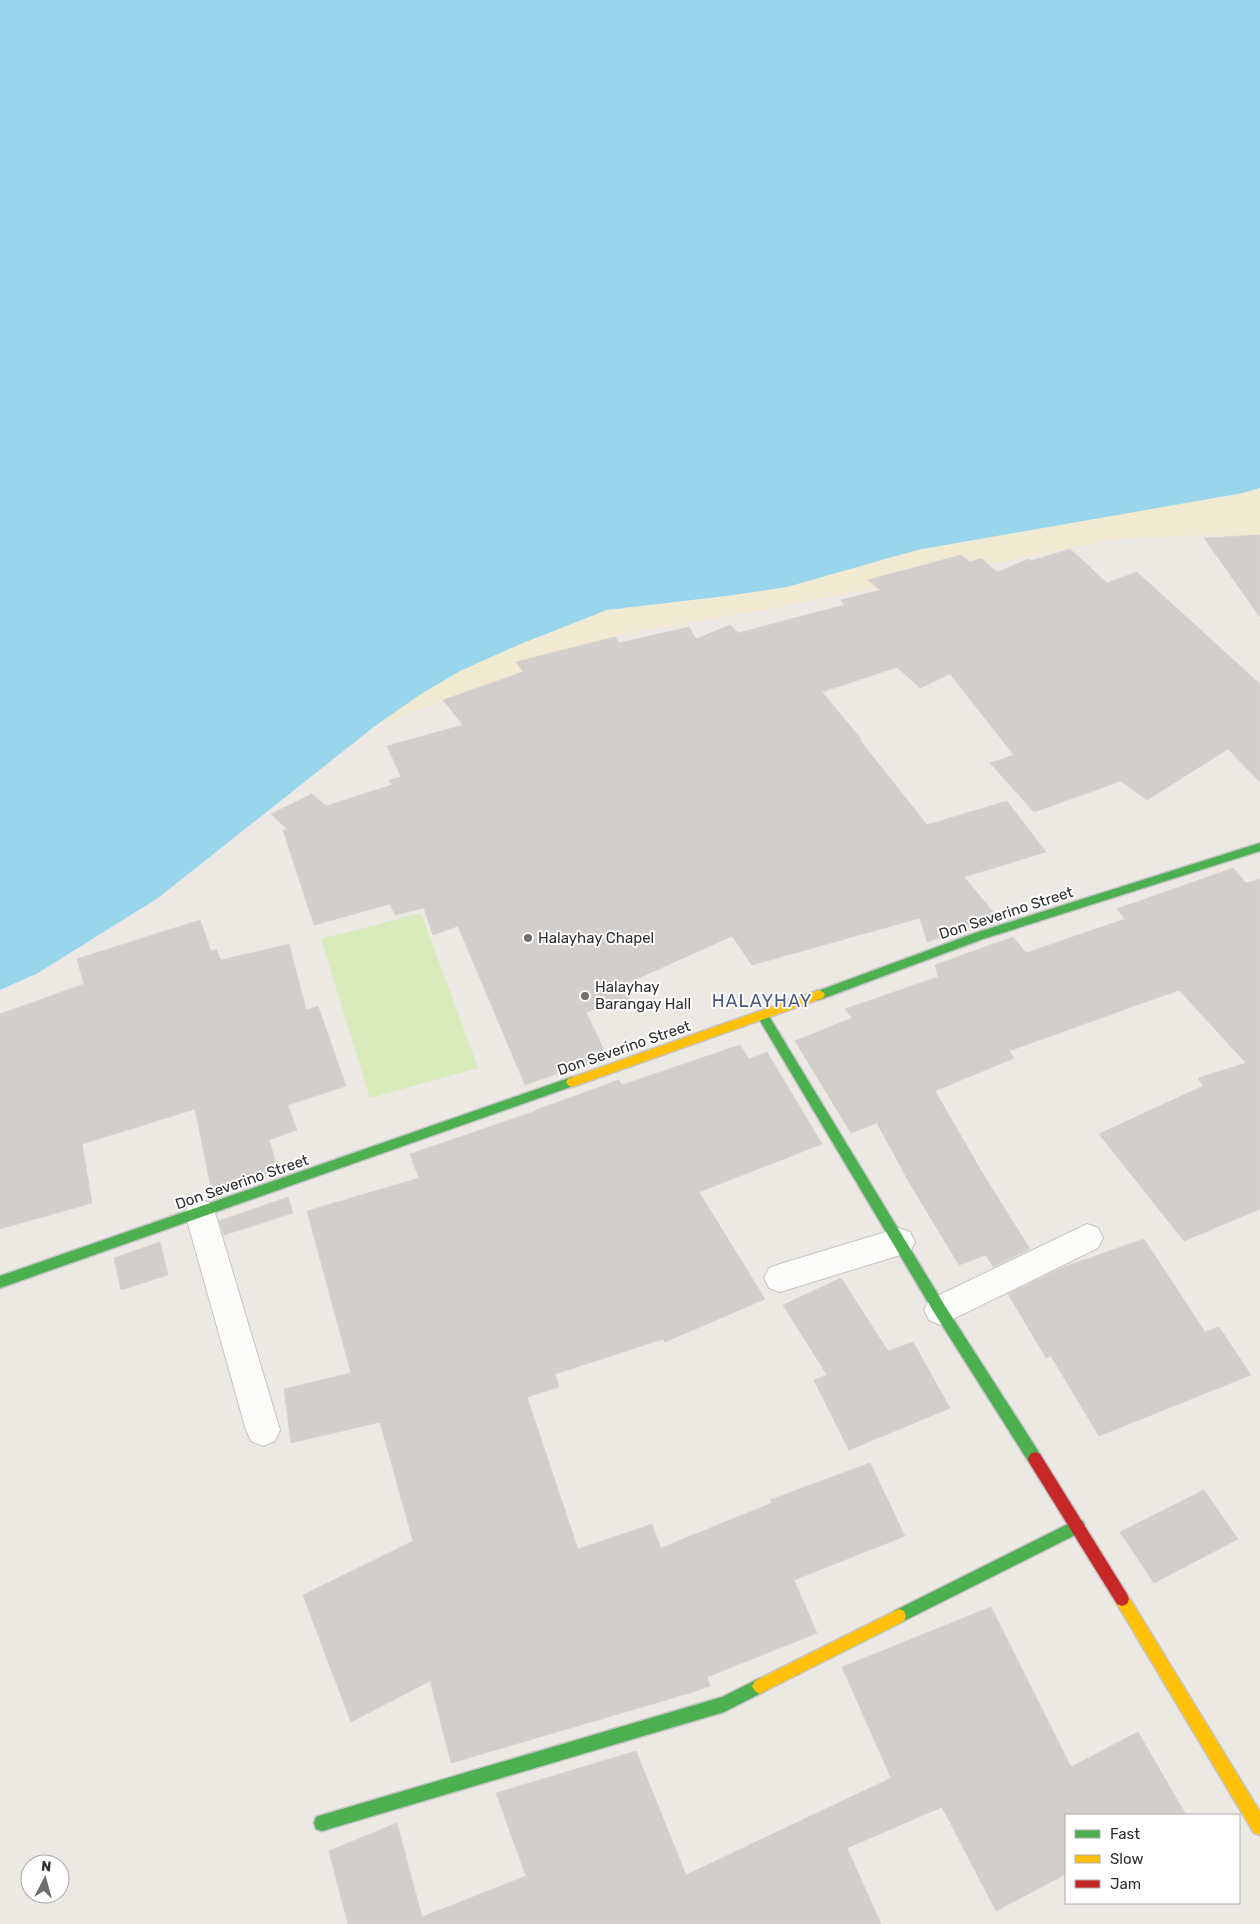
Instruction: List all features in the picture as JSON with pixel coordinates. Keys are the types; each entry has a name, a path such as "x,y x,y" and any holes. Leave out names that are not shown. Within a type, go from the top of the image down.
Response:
{"street":[{"name":"Don Severino Street","path":"0,1282 763,1016 979,936 1260,847"},
{"path":"763,1016 940,1310 1078,1526 1260,1827"},
{"path":"200,1213 263,1430"},
{"path":"940,1310 1087,1238"},
{"path":"780,1278 899,1242"},
{"path":"322,1823 724,1704 1078,1526"}],"sand":[{"path":"1260,488 1260,539 1207,535 1115,539 775,608 617,635 375,726 421,694 460,671 518,645 607,610 787,587 917,550 1243,493"}],"green space":[{"path":"421,913 478,1068 370,1098 321,939"}],"water":[{"path":"0,0 1260,0 1260,488 1243,493 917,550 787,587 607,610 518,645 460,671 421,694 375,726 158,898 38,973 0,990"}],"building":[{"path":"1260,535 1260,617 1204,538"},
{"path":"1070,549 1107,583 1137,572 1260,684 1260,782 1228,749 1147,800 1121,781 1034,812 990,763 1014,755 950,674 920,688 897,667 822,692 927,825 1007,801 1046,852 964,877 998,918 927,942 920,918 752,965 732,936 623,985 629,1000 586,1012 607,1056 525,1085 458,926 433,935 424,908 395,915 390,904 314,925 283,830 287,829 271,814 312,794 326,806 392,785 389,780 401,777 387,746 463,725 443,700 523,672 516,662 615,637 619,643 689,627 696,639 730,625 738,633 844,605 841,600 880,590 868,580 961,555 970,562 981,558 997,572 1029,559 1031,561"},
{"path":"1233,868 1246,883 1260,879 1260,1209 1184,1241 1099,1134 1203,1086 1198,1078 1246,1063 1179,990 1009,1051 1014,1058 935,1091 983,1174 1030,1249 993,1267 986,1255 959,1265 909,1182 877,1123 851,1133 795,1041 852,1018 845,1009 938,977 935,965 1013,937 1026,953 1125,919 1117,909"},
{"path":"200,920 211,951 216,949 221,960 289,944 306,1010 318,1006 346,1086 288,1105 297,1130 269,1140 278,1170 212,1193 195,1109 82,1144 92,1203 0,1229 0,1014 84,984 77,959"},
{"path":"740,1045 749,1059 767,1052 822,1144 699,1192 765,1299 665,1342 663,1339 555,1374 559,1387 527,1397 578,1549 652,1524 661,1548 772,1503 770,1500 870,1463 905,1536 794,1580 817,1633 707,1677 710,1686 690,1693 451,1763 430,1681 351,1722 303,1595 413,1541 380,1422 291,1443 284,1389 351,1373 307,1211 419,1178 410,1154 536,1111 619,1080 622,1085"},
{"path":"288,1197 293,1213 224,1235 219,1221"},
{"path":"1144,1239 1205,1332 1219,1327 1251,1375 1099,1436 1051,1356 1046,1358 1008,1294 1061,1268"},
{"path":"160,1242 168,1275 121,1290 114,1258"},
{"path":"841,1278 888,1351 913,1342 950,1408 849,1450 814,1380 827,1375 783,1305"},
{"path":"1204,1490 1238,1539 1154,1583 1120,1532"},
{"path":"991,1607 1071,1767 1138,1732 1185,1814 1065,1814 1065,1875 996,1911 942,1807 847,1848 881,1924 348,1924 329,1851 397,1823 422,1917 526,1876 496,1793 636,1751 686,1875 891,1778 842,1667"}],"traffic: fast":[{"path":"819,995 979,936 1260,847"},
{"path":"763,1016 940,1310 1035,1459"},
{"path":"0,1282 572,1082"},
{"path":"899,1616 1078,1526"},
{"path":"322,1823 724,1704 760,1686"}],"traffic: slow":[{"path":"572,1082 819,995"},
{"path":"1122,1599 1260,1827"},
{"path":"760,1686 899,1616"}],"traffic: jam":[{"path":"1035,1459 1122,1599"}],"place":[{"name":"Halayhay Chapel","path":"528,938"},
{"name":"Halayhay Barangay Hall","path":"585,996"}],"district":[{"name":"HALAYHAY","path":"762,1001"}]}
